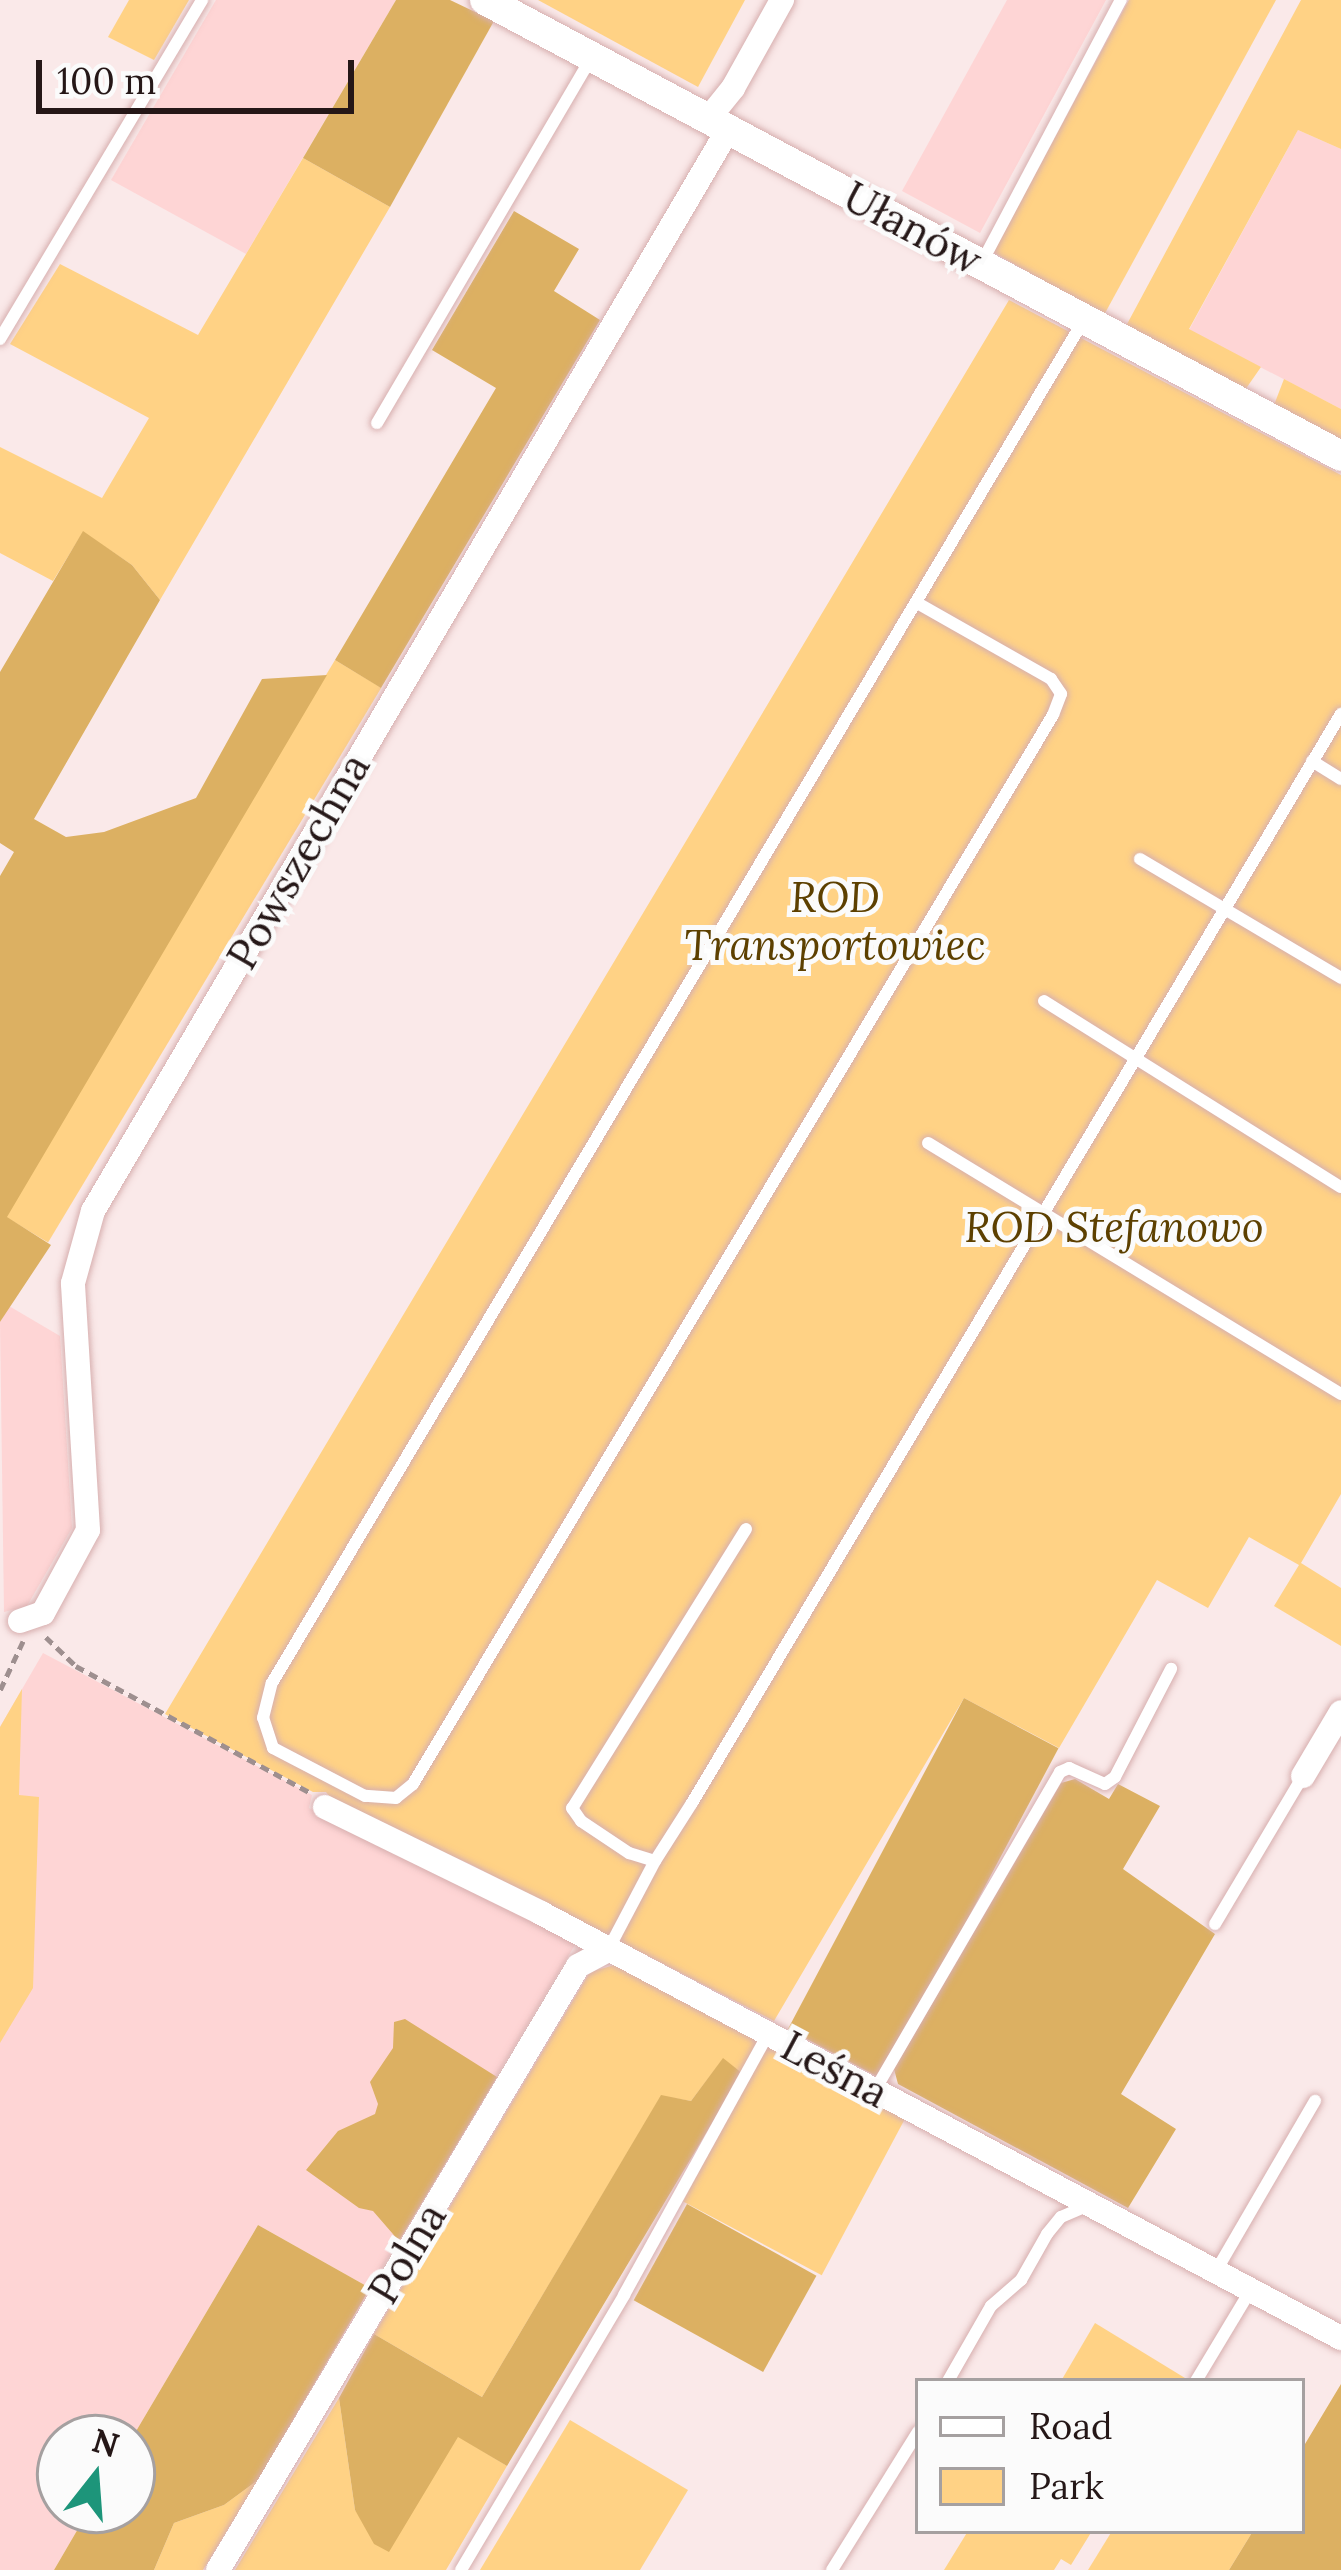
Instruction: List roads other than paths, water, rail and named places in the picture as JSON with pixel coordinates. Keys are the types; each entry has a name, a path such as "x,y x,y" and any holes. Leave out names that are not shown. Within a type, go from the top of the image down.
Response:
{"street":[{"name":"Ułanów","path":"485,0 1341,455"},
{"name":"Powszechna","path":"19,1620 43,1613 88,1530 73,1282 93,1211 718,124 782,0"},
{"path":"1303,1776 1341,1712"},
{"name":"Leśna","path":"325,1808 608,1950 1341,2338"},
{"name":"Polna","path":"218,2570 578,1966 608,1950"}],"lane":[{"path":"0,339 202,0"},
{"path":"981,264 1121,0"},
{"path":"377,422 591,57"},
{"path":"919,604 1051,679 1060,694 1054,715 413,1784 396,1798 365,1796 273,1748 263,1718 272,1683 1085,319"},
{"path":"608,1950 655,1861 1047,1214 1341,714"},
{"path":"1312,761 1341,779"},
{"path":"1140,859 1341,978"},
{"path":"1043,1000 1341,1187"},
{"path":"928,1143 1341,1394"},
{"path":"655,1861 628,1853 581,1821 572,1808 746,1529"},
{"path":"874,2091 1060,1772 1081,1771 1106,1784 1115,1777 1171,1669"},
{"path":"1214,1924 1303,1776"},
{"path":"461,2570 624,2295 768,2034"},
{"path":"1216,2271 1315,2101"},
{"path":"949,2378 991,2306 1021,2280 1047,2234 1061,2217 1085,2206"},
{"path":"1198,2378 1251,2290"},
{"path":"832,2570 915,2437"}],"park label":[{"name":"ROD Transportowiec","path":"835,921"},
{"name":"ROD Stefanowo","path":"1114,1227"}]}
